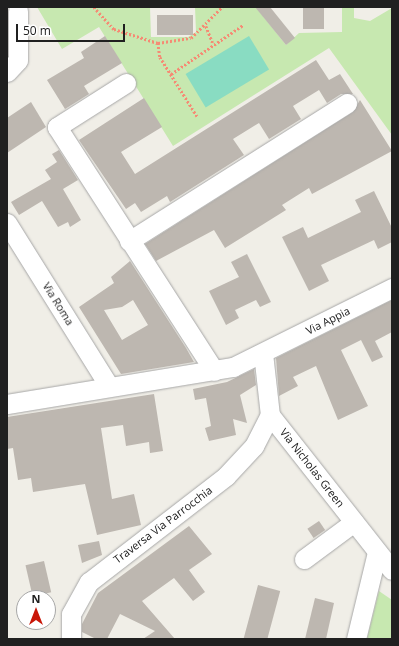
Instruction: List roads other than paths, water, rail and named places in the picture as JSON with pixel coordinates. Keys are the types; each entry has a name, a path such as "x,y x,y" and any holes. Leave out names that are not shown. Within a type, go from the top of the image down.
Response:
{"street":[{"path":"7,72 18,60 18,11"},
{"path":"126,83 57,127 214,371"},
{"path":"129,241 347,103"},
{"name":"Via Roma","path":"7,223 109,386"},
{"name":"Via Appia","path":"263,354 392,288"},
{"path":"7,404 109,386 214,371 263,354 270,416"},
{"name":"Via Nicholas Green","path":"270,416 392,570"},
{"name":"Traversa Via Parrocchia","path":"71,639 71,614 90,582 226,476 254,446 270,416"},
{"path":"304,560 354,522"},
{"path":"356,639 377,552"}]}
